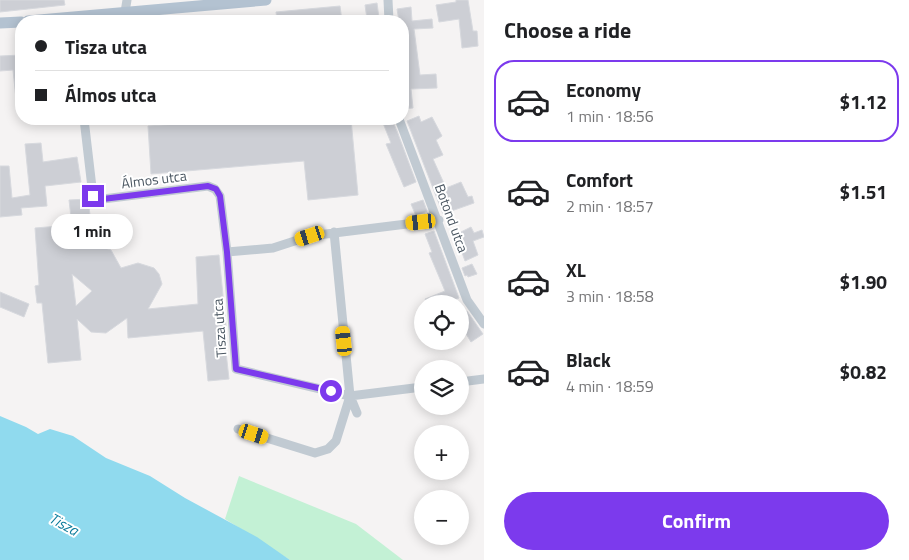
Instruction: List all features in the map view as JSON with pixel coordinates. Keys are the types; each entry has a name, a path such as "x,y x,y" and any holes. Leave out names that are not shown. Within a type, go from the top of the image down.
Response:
{"main road":[{"path":"103,15 266,0"},
{"path":"0,23 15,22"}],"street":[{"path":"124,12 128,0"},
{"path":"388,0 389,15"},
{"name":"Álmos utca","path":"85,125 93,196 103,199 208,186"},
{"name":"Botond utca","path":"401,125 467,300 484,324"},
{"name":"Tisza utca","path":"208,186 216,189 220,196 227,252 236,369 350,396"},
{"path":"227,252 273,248 310,236 334,232 438,220"},
{"path":"334,232 350,396 357,413"},
{"path":"469,381 484,379"},
{"path":"350,396 414,388"},
{"path":"238,428 315,453 328,449 336,441 350,396"}],"green space":[{"path":"239,476 356,524 403,560 290,560 225,519"}],"water":[{"name":"Tisza","path":"0,416 38,434 50,429 73,436 106,458 150,476 185,498 257,537 290,560 0,560"}],"building":[{"path":"0,0 64,0 65,5 0,12"},
{"path":"456,0 468,0 473,31 477,31 478,46 462,48 459,19 439,22 436,5 456,2"},
{"path":"377,3 379,15 366,15 365,5"},
{"path":"340,6 341,15 276,15 276,12"},
{"path":"411,7 412,21 432,19 433,28 414,29 420,75 436,74 437,88 411,89 413,108 409,108 409,15 398,15 397,9"},
{"path":"15,55 15,89 13,70 0,71 0,56"},
{"path":"419,116 421,122 432,117 442,136 436,140 443,155 433,159 446,188 461,182 468,197 472,196 474,203 443,214 409,125 409,120"},
{"path":"352,125 358,195 308,200 304,161 151,174 148,126"},
{"path":"384,125 394,125 416,182 404,187 386,144 391,143"},
{"path":"41,143 43,162 77,157 81,182 45,186 47,206 21,208 22,215 0,217 0,166 9,166 12,198 30,195 25,144"},
{"path":"88,199 90,215 71,217 69,200"},
{"path":"423,200 427,211 416,216 411,204"},
{"path":"71,219 95,228 95,233 87,242 111,250 121,268 138,263 154,268 159,274 162,284 148,309 198,304 196,257 219,255 229,379 208,381 203,331 128,338 127,318 106,333 91,332 77,319 81,360 48,363 42,303 37,303 35,286 39,285 35,228 72,225","holes":["72,274 92,291 76,306"]},
{"path":"471,227 474,233 482,230 484,237 473,241 478,255 465,261 461,250 463,249 455,235"},
{"path":"434,231 458,295 435,295 445,291 429,253 432,252 425,234"},
{"path":"472,264 477,274 465,276 462,268"},
{"path":"0,292 29,304 24,317 0,307"},
{"path":"469,314 483,334 471,342 469,339"}],"route":[{"path":"93,196 103,199 208,186 216,189 220,196 227,252 236,369 331,391"}]}
